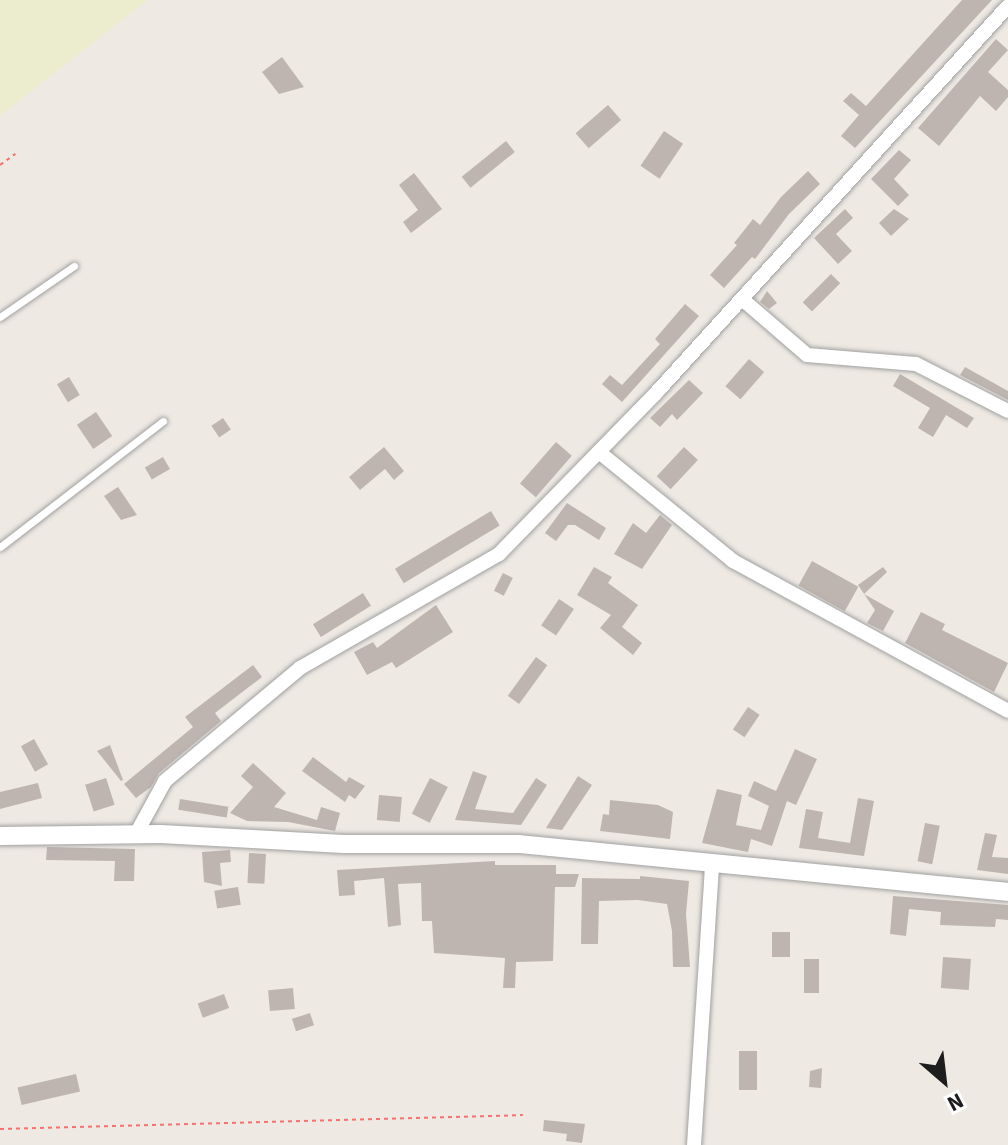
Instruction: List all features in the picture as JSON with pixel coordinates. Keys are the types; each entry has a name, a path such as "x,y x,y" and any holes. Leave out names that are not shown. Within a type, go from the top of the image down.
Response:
{"street":[{"path":"136,834 165,781 300,668 499,554 742,299 1008,6"},
{"path":"742,299 807,355 916,364 1008,411"},
{"path":"599,452 733,561 1008,711"},
{"path":"0,836 136,834 344,844 519,844 1008,892"},
{"path":"694,1145 712,865"}],"lane":[{"path":"0,317 74,266"},
{"path":"0,547 163,421"}],"path":[{"path":"0,165 15,154"},
{"path":"0,1129 523,1115"}],"green space":[{"path":"0,0 148,0 0,116"}],"building":[{"path":"962,0 992,0 855,148 841,136 859,115 843,101 851,93 866,106"},
{"path":"996,39 1008,50 988,72 1008,90 1008,97 996,111 980,96 939,146 918,128"},
{"path":"282,57 304,87 279,94 262,72"},
{"path":"608,105 621,120 589,148 576,133"},
{"path":"664,131 683,144 660,179 641,166"},
{"path":"506,141 515,152 471,188 462,177"},
{"path":"899,150 911,160 894,179 909,195 898,206 871,179"},
{"path":"808,171 820,184 789,214 755,259 752,257 724,288 710,275 737,245 734,243 753,219 760,225 781,197"},
{"path":"414,173 442,209 411,233 403,222 418,210 399,185"},
{"path":"845,209 853,218 836,234 852,251 838,264 814,238"},
{"path":"894,209 909,219 891,236 879,223"},
{"path":"831,274 840,283 812,311 803,302"},
{"path":"767,291 777,303 769,309 760,302"},
{"path":"685,304 699,316 622,402 602,384 610,375 622,385 660,344 655,339"},
{"path":"749,359 764,372 740,399 725,386"},
{"path":"965,367 1008,391 1008,400 960,375"},
{"path":"900,374 974,418 967,428 946,415 933,437 918,428 930,408 893,386"},
{"path":"69,377 80,395 68,402 57,384"},
{"path":"689,380 703,393 677,420 672,414 660,427 650,418"},
{"path":"96,412 112,436 93,449 77,425"},
{"path":"223,418 231,430 219,437 211,426"},
{"path":"556,442 572,456 536,497 520,484"},
{"path":"384,447 404,471 394,480 385,469 360,490 349,477"},
{"path":"684,447 698,460 671,489 657,476"},
{"path":"163,457 170,469 152,480 145,468"},
{"path":"118,487 137,515 121,520 104,496"},
{"path":"567,503 606,528 599,540 575,525 568,525 556,541 545,533"},
{"path":"491,511 500,526 404,583 395,569"},
{"path":"660,515 672,525 642,569 614,554 633,523 646,533"},
{"path":"812,561 858,587 845,611 798,585"},
{"path":"594,567 612,577 608,583 638,605 622,627 642,643 633,655 600,628 611,615 577,595"},
{"path":"883,567 887,572 864,594 858,585"},
{"path":"503,573 513,578 504,596 494,591"},
{"path":"363,593 371,606 321,637 313,624"},
{"path":"864,594 894,611 883,631 867,623 875,610"},
{"path":"559,599 574,609 556,636 541,626"},
{"path":"436,605 453,632 396,668 392,662 367,675 354,652 373,642 377,648"},
{"path":"921,612 945,624 942,630 1008,663 994,692 905,643"},
{"path":"536,657 547,665 519,704 508,696"},
{"path":"253,665 262,677 215,713 221,721 159,773 151,787 136,798 124,784 193,727 185,717"},
{"path":"748,707 760,715 745,737 733,729"},
{"path":"34,739 48,764 35,772 21,746"},
{"path":"110,745 123,780 121,781 97,751"},
{"path":"795,749 817,759 796,805 787,801 772,846 751,839 748,852 702,843 717,789 742,795 736,825 761,830 769,806 748,796 754,781 776,791"},
{"path":"313,757 346,782 349,777 365,786 355,799 349,795 345,802 302,771"},
{"path":"253,763 286,793 274,807 317,820 321,807 340,813 335,831 288,822 247,821 230,813 253,787 241,776"},
{"path":"473,771 487,776 475,809 513,813 536,778 547,785 521,825 455,820"},
{"path":"578,776 592,785 562,830 546,828"},
{"path":"106,778 115,805 94,811 85,785"},
{"path":"430,778 448,787 430,823 412,814"},
{"path":"38,783 42,798 0,809 0,792"},
{"path":"379,795 402,797 400,822 377,820"},
{"path":"858,798 874,801 864,856 799,848 806,809 823,812 818,838 850,843"},
{"path":"180,799 228,807 227,818 178,810"},
{"path":"610,800 658,805 673,812 670,839 600,831 603,814 609,815"},
{"path":"925,823 940,826 932,864 918,861"},
{"path":"985,833 997,835 992,857 1008,858 1008,874 977,870"},
{"path":"47,847 135,849 134,881 114,881 115,861 46,860"},
{"path":"230,850 231,862 220,863 222,886 204,882 202,852"},
{"path":"249,853 266,854 264,884 247,883"},
{"path":"495,861 495,865 556,865 556,874 579,874 575,887 555,887 553,961 516,962 515,988 503,988 505,958 434,953 432,921 422,921 421,883 398,884 401,925 388,927 384,878 354,881 355,895 339,896 337,870"},
{"path":"640,876 689,881 686,914 690,967 673,967 672,931 667,904 638,900 599,901 598,944 581,944 582,878 640,879"},
{"path":"238,887 241,905 217,909 214,891"},
{"path":"893,896 1008,905 1008,920 996,919 995,927 940,925 941,912 909,909 906,936 890,934"},
{"path":"772,932 790,932 790,957 772,957"},
{"path":"943,957 971,959 969,990 941,988"},
{"path":"804,959 819,959 819,993 804,993"},
{"path":"293,988 295,1009 270,1011 268,990"},
{"path":"224,994 229,1008 203,1018 198,1004"},
{"path":"310,1013 314,1025 296,1031 292,1019"},
{"path":"739,1051 757,1051 757,1090 739,1090"},
{"path":"822,1068 821,1088 809,1087 810,1071"},
{"path":"76,1074 80,1092 22,1105 18,1087"},
{"path":"544,1120 585,1124 582,1143 566,1141 567,1134 543,1131"}]}
